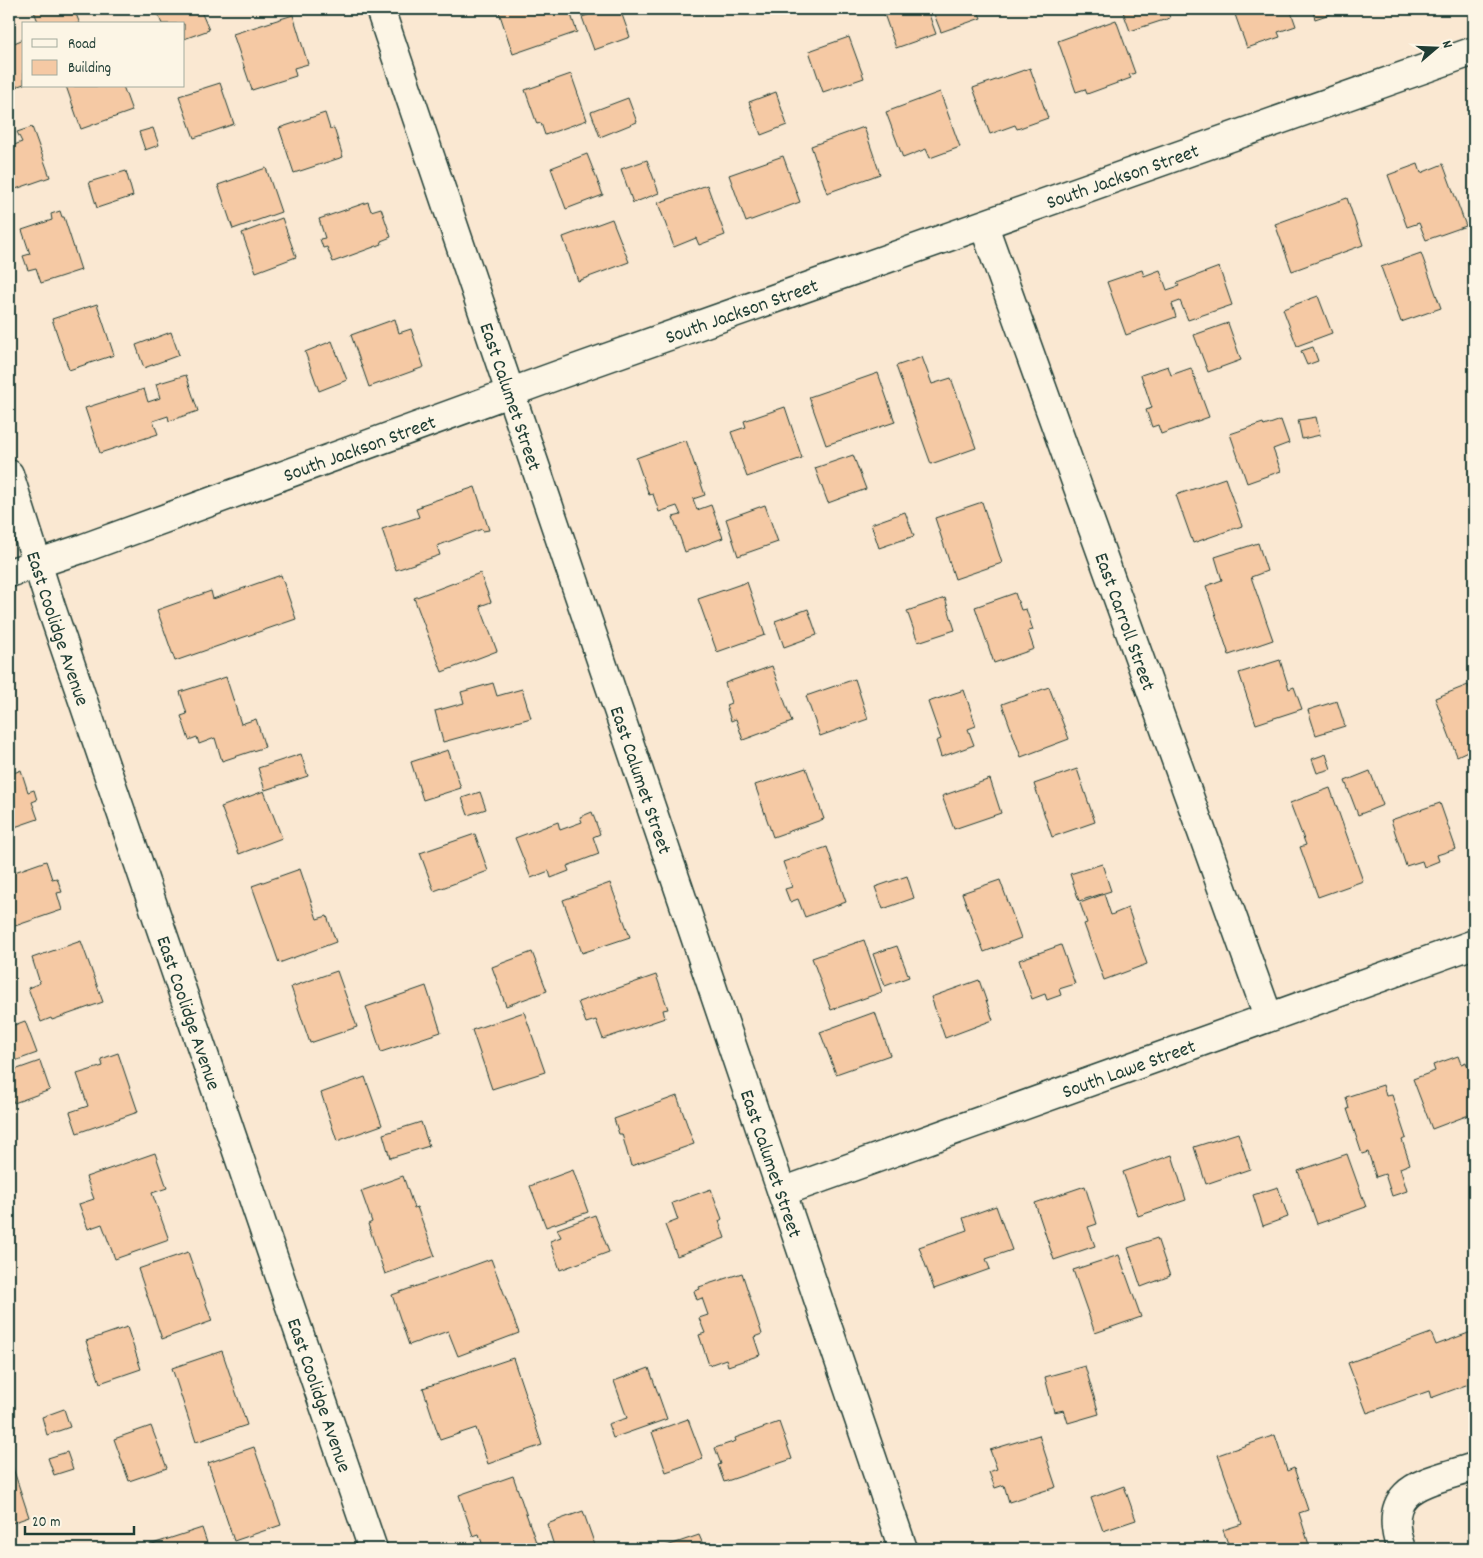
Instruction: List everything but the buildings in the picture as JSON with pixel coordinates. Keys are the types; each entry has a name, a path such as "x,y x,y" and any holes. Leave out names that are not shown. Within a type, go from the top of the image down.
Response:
{"street":[{"name":"East Calumet Street","path":"380,9 903,1549"},
{"name":"South Jackson Street","path":"9,573 84,548 510,392 1474,52"},
{"name":"East Carroll Street","path":"984,226 1268,1016"},
{"name":"East Coolidge Avenue","path":"9,474 37,563 373,1549"},
{"name":"South Lawe Street","path":"782,1192 1268,1016 1474,944"},
{"path":"1401,1549 1396,1534 1394,1518 1397,1506 1405,1494 1416,1487 1474,1467"}]}
